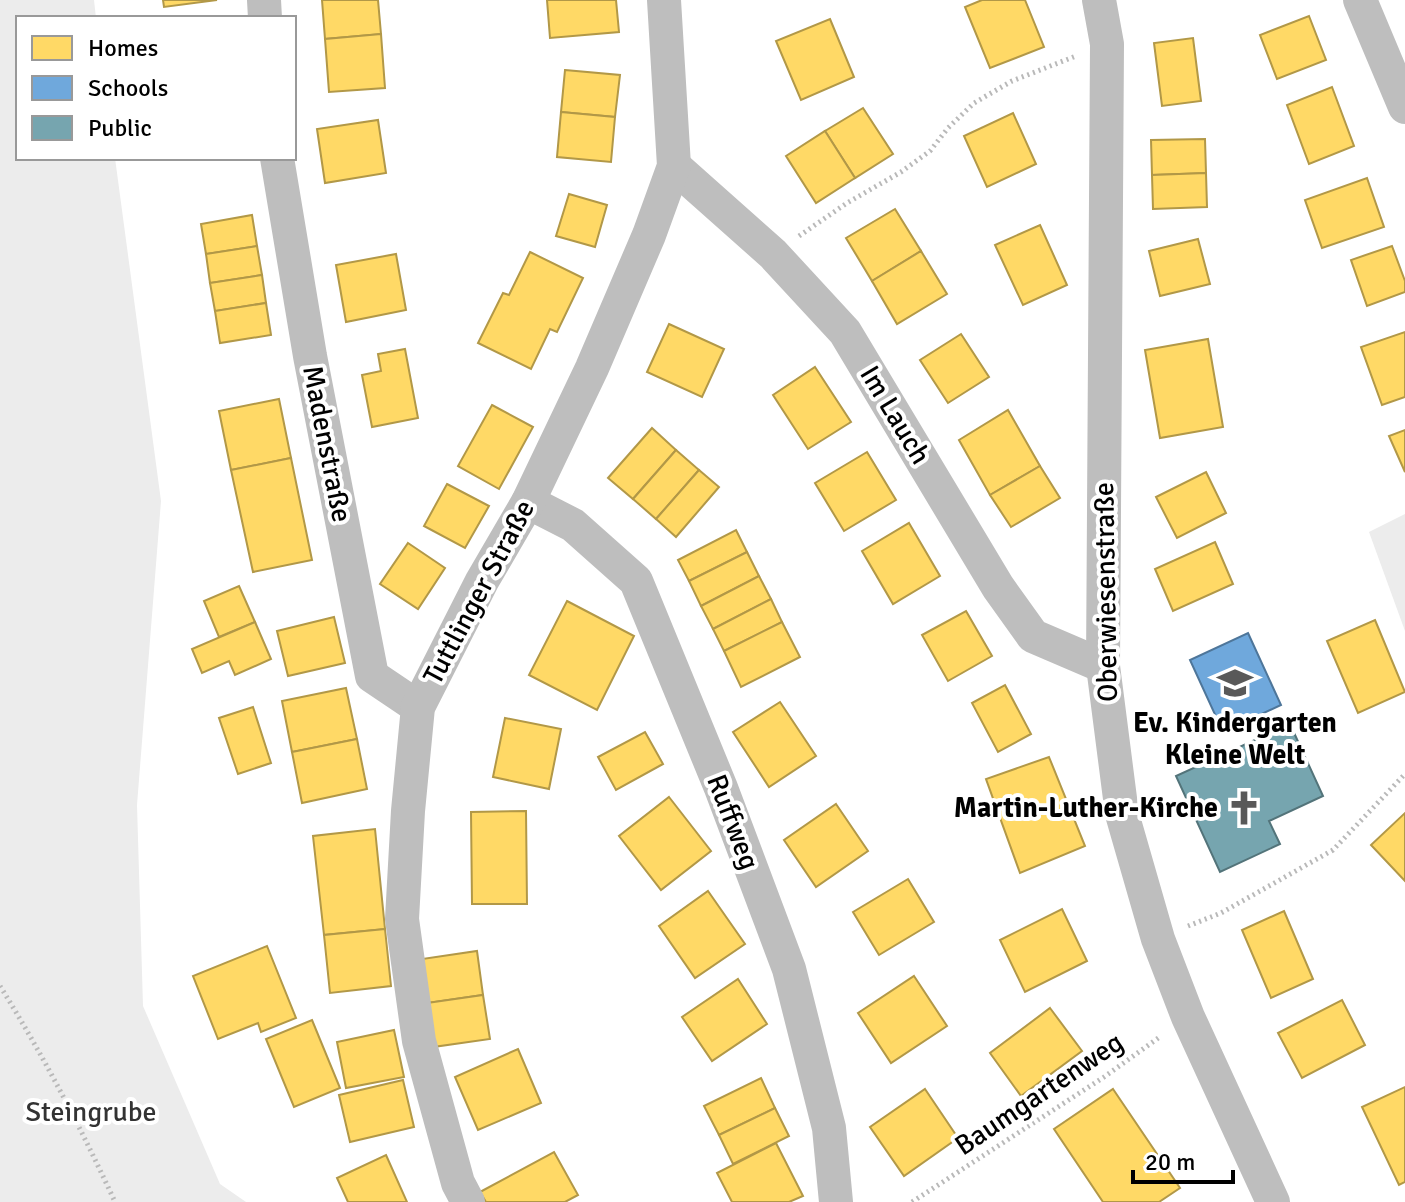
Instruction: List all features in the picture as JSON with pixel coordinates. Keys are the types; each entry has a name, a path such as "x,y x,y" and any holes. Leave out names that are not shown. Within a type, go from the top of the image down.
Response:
{"street":[{"name":"Tuttlinger Straße","path":"468,1202 458,1183 419,1041 402,919 418,707 482,581 528,502 598,355 649,235 674,166 664,0"},
{"name":"Oberwiesenstraße","path":"1099,0 1107,44 1103,666 1122,814 1158,939 1188,1017 1273,1202"},
{"path":"1360,0 1405,107"},
{"name":"Madenstraße","path":"277,160 310,356 372,676 418,707"},
{"name":"Im Lauch","path":"674,166 773,254 845,332 998,587 1033,636 1103,666"},
{"name":"Ruffweg","path":"528,502 573,525 636,581 721,788 789,969 829,1128 836,1202"}],"path":[{"path":"824,220 930,151 974,103 1012,81 1107,44"},
{"path":"1221,913 1333,850 1405,774"},
{"path":"0,986 81,1130 115,1202"},
{"name":"Baumgartenweg","path":"912,1202 1104,1077 1188,1017"}],"green space":[{"name":"Steingrube","path":"0,0 94,0 96,16 16,16 16,160 115,160 161,501 137,805 143,1006 220,1184 246,1202 0,1202"},
{"path":"1405,514 1405,631 1369,532"}],"building: Homes":[{"path":"163,0 217,0 164,7"},
{"path":"322,0 378,0 381,34 325,39"},
{"path":"547,0 616,0 619,32 550,38"},
{"path":"982,0 1025,0 1044,47 990,68 965,7"},
{"path":"1309,16 1326,60 1277,79 1260,35"},
{"path":"830,19 854,77 801,100 776,41"},
{"path":"381,34 385,88 329,92 325,39"},
{"path":"1193,38 1201,101 1162,106 1154,43"},
{"path":"565,70 620,75 615,117 561,112"},
{"path":"1332,87 1354,146 1309,164 1287,105"},
{"path":"863,108 893,154 855,178 825,131"},
{"path":"561,112 615,117 611,162 557,157"},
{"path":"1013,113 1036,164 987,187 964,136"},
{"path":"378,120 386,173 325,183 317,129"},
{"path":"825,131 855,178 816,203 786,156"},
{"path":"1205,139 1206,173 1152,175 1151,140"},
{"path":"1206,173 1207,207 1153,209 1152,175"},
{"path":"1367,178 1384,227 1322,248 1305,200"},
{"path":"569,194 607,205 595,247 556,236"},
{"path":"895,209 921,251 872,281 846,238"},
{"path":"252,215 257,246 206,254 201,224"},
{"path":"1040,225 1067,285 1023,305 995,245"},
{"path":"1198,239 1210,284 1160,296 1149,251"},
{"path":"257,246 262,275 210,283 206,254"},
{"path":"1392,246 1405,281 1405,292 1367,306 1351,260"},
{"path":"921,251 947,294 897,324 872,281"},
{"path":"530,252 583,278 557,332 550,329 531,369 478,343 503,293 509,295"},
{"path":"396,254 406,310 346,322 336,265"},
{"path":"262,275 266,303 215,311 210,283"},
{"path":"266,303 271,335 220,343 215,311"},
{"path":"669,324 724,349 702,397 647,372"},
{"path":"1405,332 1405,397 1382,405 1361,347"},
{"path":"961,334 989,377 948,403 920,360"},
{"path":"1208,339 1223,427 1160,438 1145,350"},
{"path":"405,349 418,418 372,427 362,375 381,371 378,354"},
{"path":"815,367 851,422 808,449 773,395"},
{"path":"279,399 291,458 231,470 219,411"},
{"path":"492,405 533,427 499,489 458,466"},
{"path":"1008,410 1040,466 990,495 959,440"},
{"path":"652,428 676,450 633,499 608,478"},
{"path":"1405,430 1405,472 1389,436"},
{"path":"676,450 699,470 656,519 633,499"},
{"path":"867,452 896,500 844,531 815,483"},
{"path":"291,458 312,560 253,572 231,470"},
{"path":"1040,466 1060,498 1011,527 990,495"},
{"path":"699,470 719,487 676,537 656,519"},
{"path":"1206,472 1226,513 1177,538 1156,497"},
{"path":"447,484 489,506 465,548 424,526"},
{"path":"909,523 940,576 893,604 862,551"},
{"path":"736,530 747,552 689,581 678,560"},
{"path":"1215,542 1233,584 1173,611 1155,569"},
{"path":"408,543 445,568 418,609 380,584"},
{"path":"747,552 759,576 701,606 689,581"},
{"path":"759,576 771,599 713,629 701,606"},
{"path":"239,586 255,622 219,637 204,601"},
{"path":"771,599 782,622 724,651 713,629"},
{"path":"567,601 634,636 597,710 529,675"},
{"path":"966,611 992,656 948,681 922,635"},
{"path":"334,617 345,663 288,676 277,631"},
{"path":"1375,620 1405,692 1358,713 1327,641"},
{"path":"255,622 271,659 235,675 229,661 202,673 192,649"},
{"path":"782,622 800,657 741,687 724,651"},
{"path":"1005,685 1031,734 998,752 972,703"},
{"path":"346,688 357,739 292,752 282,701"},
{"path":"780,702 816,756 769,787 733,732"},
{"path":"253,707 271,763 238,774 219,718"},
{"path":"505,718 561,729 549,789 493,777"},
{"path":"645,732 663,764 616,790 598,757"},
{"path":"357,739 367,789 302,803 292,752"},
{"path":"1049,757 1085,846 1020,873 986,779"},
{"path":"669,797 711,851 661,890 619,836"},
{"path":"836,804 868,851 816,887 784,840"},
{"path":"526,811 527,904 472,904 471,812"},
{"path":"1405,813 1405,881 1371,845"},
{"path":"375,829 385,929 324,935 313,836"},
{"path":"908,879 934,922 879,955 853,912"},
{"path":"708,891 745,944 695,978 659,926"},
{"path":"1062,909 1087,961 1025,992 1000,940"},
{"path":"1284,911 1313,979 1271,998 1242,930"},
{"path":"385,929 391,986 330,993 324,935"},
{"path":"267,946 296,1018 261,1032 258,1023 218,1039 193,976"},
{"path":"477,951 483,995 427,1003 422,959"},
{"path":"914,976 947,1026 891,1063 858,1013"},
{"path":"738,979 767,1024 712,1061 682,1017"},
{"path":"483,995 490,1039 433,1047 427,1003"},
{"path":"1342,1000 1365,1045 1302,1078 1278,1033"},
{"path":"1050,1008 1082,1051 1021,1096 990,1053"},
{"path":"312,1020 340,1088 294,1107 266,1039"},
{"path":"394,1030 404,1077 346,1088 337,1042"},
{"path":"518,1049 541,1103 478,1130 455,1077"},
{"path":"761,1078 775,1108 719,1135 704,1106"},
{"path":"403,1080 414,1127 350,1142 339,1095"},
{"path":"1405,1087 1405,1182 1399,1185 1362,1107"},
{"path":"925,1089 958,1138 904,1176 870,1127"},
{"path":"1113,1089 1180,1188 1159,1202 1103,1202 1054,1129"},
{"path":"775,1108 789,1136 733,1164 719,1135"},
{"path":"776,1143 803,1196 789,1202 732,1202 717,1173"},
{"path":"554,1152 578,1195 565,1202 486,1202 480,1192"},
{"path":"386,1155 407,1202 348,1202 337,1178"}],"building: Schools":[{"name":"Ev. Kindergarten Kleine Welt","path":"1248,633 1281,705 1223,732 1190,660"}],"building: Public":[{"name":"Martin-Luther-Kirche","path":"1290,724 1323,796 1269,821 1280,844 1220,872 1176,776"}],"place":[{"name":"Ev. Kindergarten Kleine Welt","path":"1235,683"},
{"name":"Martin-Luther-Kirche","path":"1244,808"}]}
